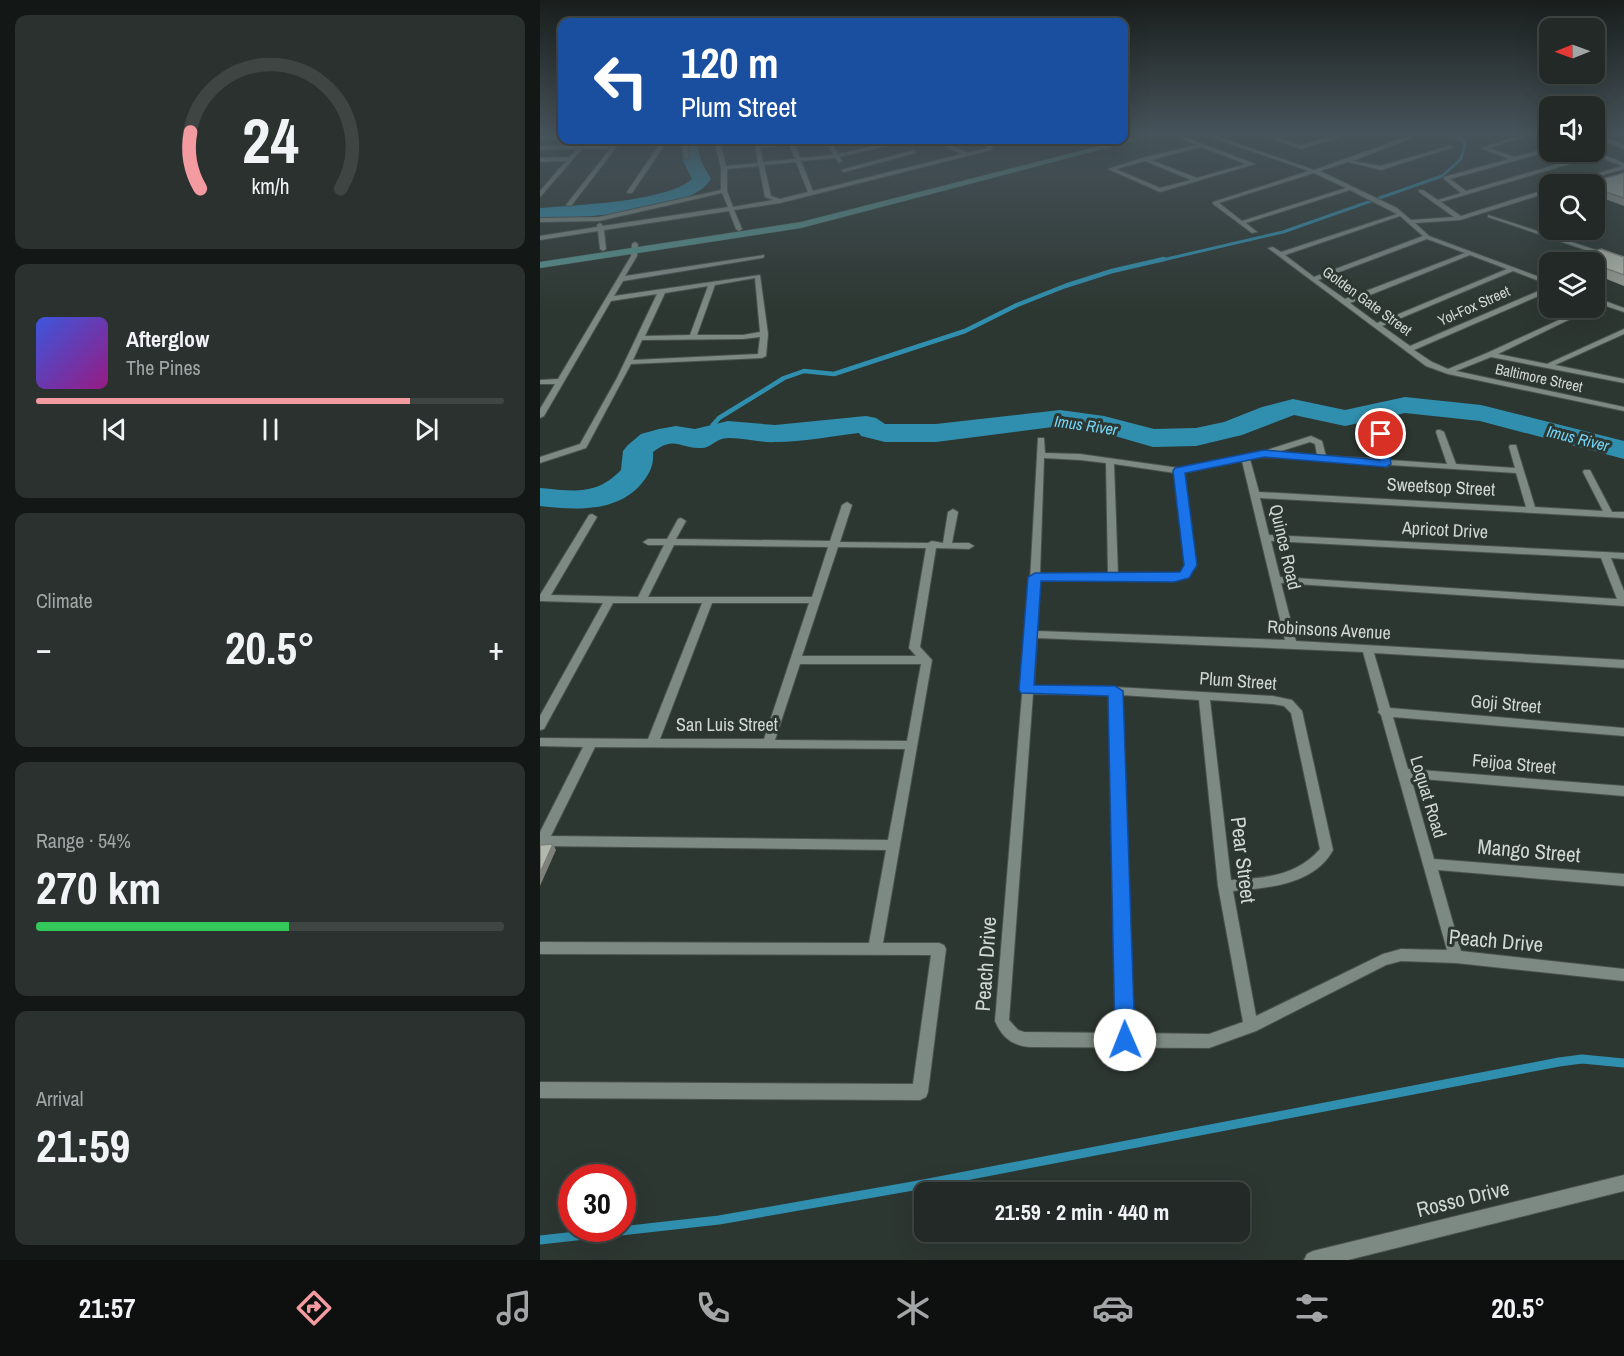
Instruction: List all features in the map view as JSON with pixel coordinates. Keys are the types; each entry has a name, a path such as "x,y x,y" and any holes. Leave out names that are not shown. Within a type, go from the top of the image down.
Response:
{"main road":[{"path":"541,265 809,218 920,191"},
{"path":"541,265 603,249 635,247 801,225 932,191"}],"street":[{"path":"569,205 580,191"},
{"path":"540,220 598,219 724,191 739,229"},
{"path":"767,191 768,197 780,201"},
{"path":"540,238 732,210 820,191"},
{"path":"1254,232 1215,203 1255,191"},
{"path":"1241,223 1341,191"},
{"path":"1356,191 1401,214 1427,237 1539,279"},
{"path":"1421,191 1460,218"},
{"path":"1437,202 1472,191"},
{"path":"1411,222 1460,218 1539,193"},
{"path":"1282,254 1401,214"},
{"path":"1490,216 1624,261"},
{"path":"598,219 603,249"},
{"path":"555,220 555,236"},
{"path":"1314,279 1427,237"},
{"path":"540,416 621,279 635,247"},
{"name":"Golden Gate Street","path":"1271,248 1429,363 1448,372"},
{"path":"1345,302 1471,253"},
{"path":"621,279 762,256"},
{"path":"1378,325 1513,269"},
{"path":"609,299 758,276 764,334 762,356 629,362"},
{"path":"693,337 712,284"},
{"path":"540,460 583,446 629,362 662,291"},
{"name":"Yol-Fox Street","path":"1410,349 1539,293"},
{"path":"1605,304 1624,310"},
{"path":"1448,372 1568,318"},
{"path":"1547,367 1624,331"},
{"path":"640,338 764,334"},
{"path":"1490,355 1624,381"},
{"name":"Baltimore Street","path":"1448,372 1624,409"},
{"path":"1614,379 1624,374"},
{"path":"540,382 561,381"},
{"path":"1440,432 1453,467"},
{"path":"1381,434 1386,464"},
{"path":"1041,455 1080,457 1179,471 1246,459 1311,439 1319,443 1322,459"},
{"name":"Peach Drive","path":"1041,440 1032,634 1002,1021 1007,1032 1018,1039 1209,1041 1251,1026 1383,960 1401,955 1456,957 1624,975"},
{"path":"1513,447 1531,508"},
{"path":"1264,454 1386,464 1519,471"},
{"name":"Quince Road","path":"1246,459 1291,644"},
{"path":"1110,462 1113,576"},
{"path":"1035,577 1174,578 1185,575 1191,565 1179,471"},
{"path":"1587,472 1609,514"},
{"name":"Sweetsop Street","path":"1256,495 1531,508 1624,515"},
{"path":"768,744 847,505"},
{"path":"947,545 953,512"},
{"path":"542,598 592,517"},
{"path":"641,600 681,521"},
{"name":"Apricot Drive","path":"1264,538 1624,556"},
{"path":"648,542 969,546"},
{"path":"927,660 914,648 932,544"},
{"path":"1276,580 1624,603 1604,554"},
{"path":"542,598 815,600"},
{"path":"540,726 610,600"},
{"path":"651,743 708,600"},
{"name":"Robinsons Avenue","path":"1032,634 1291,644 1624,664"},
{"name":"Loquat Road","path":"1367,648 1456,957"},
{"path":"795,660 927,660"},
{"path":"875,949 927,660"},
{"name":"Plum Street","path":"1027,690 1115,691 1273,700 1288,704 1296,711 1327,850 1317,864 1280,881 1225,886"},
{"path":"1115,691 1125,1040"},
{"name":"Pear Street","path":"1204,697 1225,886 1251,1026"},
{"name":"Goji Street","path":"1384,712 1624,732"},
{"name":"San Luis Street","path":"540,742 913,744"},
{"path":"591,742 541,841 894,845"},
{"name":"Feijoa Street","path":"1402,773 1624,791"},
{"name":"Mango Street","path":"1430,864 1624,880"},
{"path":"540,948 939,949 920,1092 540,1090"},
{"name":"Rosso Drive","path":"1313,1260 1624,1182"}],"building":[{"path":"1605,191 1624,191 1624,198 1605,192"},
{"path":"1601,249 1624,257 1624,275 1605,268 1605,252 1593,252"},
{"path":"553,844 540,873 540,845"}],"waterway":[{"path":"540,214 634,206 686,191"},
{"path":"1158,261 1283,232 1400,191"},
{"path":"713,425 719,418 784,378 804,371 834,374 965,331 1017,305 1065,286 1112,271 1164,259"},
{"name":"Imus River","path":"540,497 577,500 601,497 612,493 631,477 638,465 638,451 651,440 667,435 684,435 700,440 707,433 728,429 775,434 866,424 871,430 885,433 936,433 1060,418 1104,424 1153,438 1196,437 1232,429 1293,407 1345,418 1405,405 1481,413 1624,450"},
{"path":"707,433 715,423"},
{"path":"540,1240 719,1220 913,1186 1559,1062 1582,1059 1624,1063"}],"route":[{"path":"1125,1040 1115,691 1027,690 1035,577 1174,578 1185,575 1191,565 1179,471 1264,454 1386,464 1381,434"}]}
